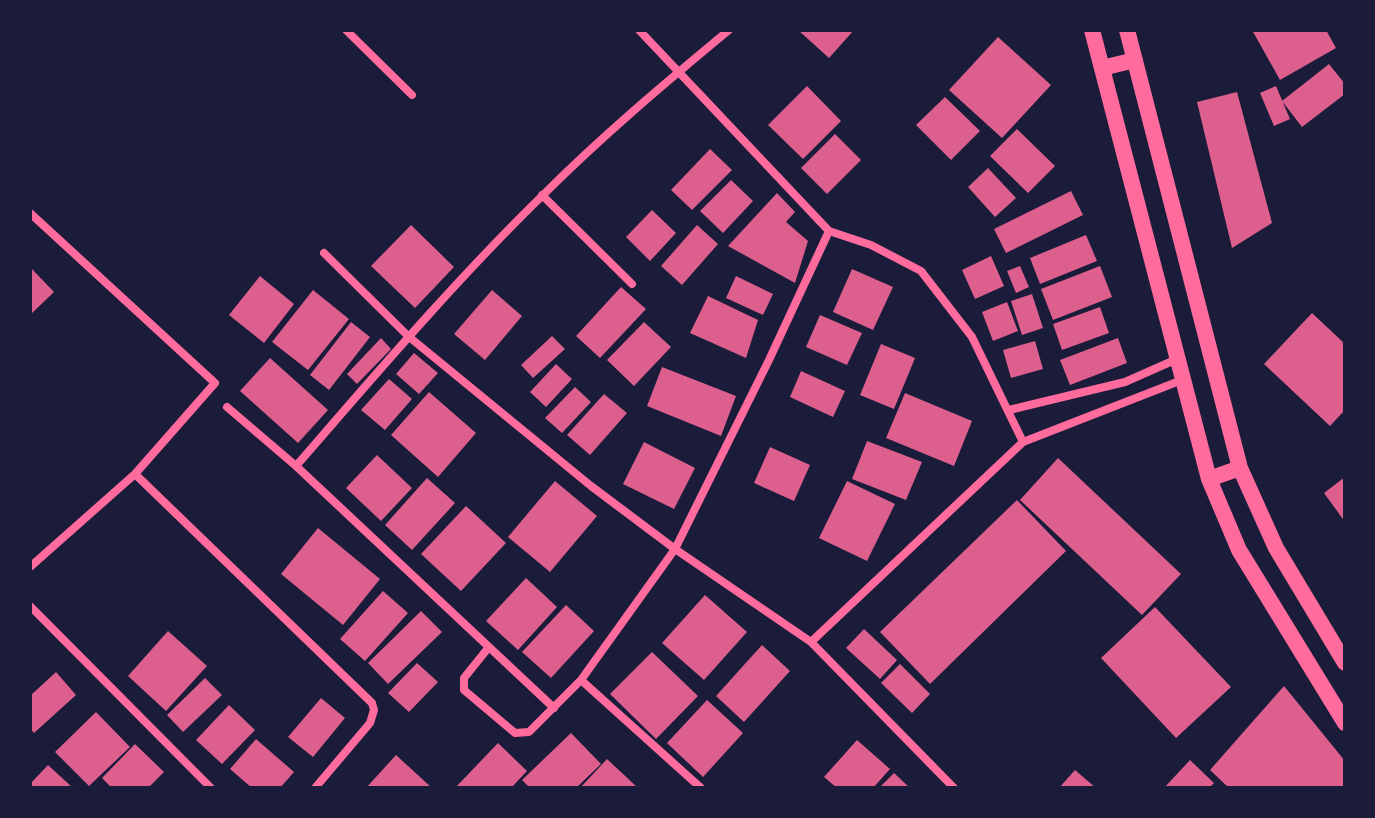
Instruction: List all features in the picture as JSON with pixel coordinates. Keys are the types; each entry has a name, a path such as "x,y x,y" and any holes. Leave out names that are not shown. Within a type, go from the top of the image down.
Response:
{"main road":[{"path":"1092,30 1209,479 1239,550 1345,723"},
{"path":"1127,30 1240,468 1276,548 1345,663"},
{"path":"1102,68 1135,60"},
{"path":"1209,479 1240,468"}],"street":[{"path":"346,30 412,95"},
{"path":"639,30 829,231 871,245 921,271 972,337 1023,442"},
{"path":"296,466 408,336 542,195 729,30"},
{"path":"542,195 632,284"},
{"path":"30,213 215,383 135,474 30,567"},
{"path":"489,647 462,684 469,697 515,733 522,735 529,732 581,680 675,549 829,231"},
{"path":"324,253 408,336 591,486 675,549 811,642 954,788"},
{"path":"1009,410 1125,382 1177,359"},
{"path":"811,642 1023,442 1183,380"},
{"path":"227,407 296,466 554,708"},
{"path":"135,474 372,703 374,710 370,723 315,788"},
{"path":"30,606 211,788"},
{"path":"581,680 701,788"}],"building":[{"path":"798,30 854,30 829,58"},
{"path":"1252,30 1326,30 1336,48 1280,80"},
{"path":"998,37 1051,85 1002,138 949,90"},
{"path":"1329,64 1345,84 1345,94 1302,127 1282,101"},
{"path":"807,86 841,121 803,159 768,125"},
{"path":"1276,86 1290,119 1274,126 1260,93"},
{"path":"1237,92 1272,223 1232,248 1197,102"},
{"path":"945,97 980,131 951,160 916,125"},
{"path":"1017,129 1055,166 1028,193 990,156"},
{"path":"835,134 861,160 827,194 801,168"},
{"path":"710,149 732,170 692,210 671,190"},
{"path":"988,168 1016,198 995,217 968,187"},
{"path":"731,180 753,201 723,233 700,211"},
{"path":"1071,191 1083,215 1006,253 994,229"},
{"path":"777,193 795,212 786,222 808,241 795,283 728,246"},
{"path":"652,210 676,233 650,261 626,237"},
{"path":"411,225 454,267 415,308 371,266"},
{"path":"697,225 718,244 682,285 661,266"},
{"path":"1086,235 1097,261 1040,284 1030,258"},
{"path":"991,256 1004,286 975,299 962,270"},
{"path":"1020,266 1029,287 1016,293 1007,271"},
{"path":"1100,266 1112,297 1053,320 1041,289"},
{"path":"30,267 54,292 30,315"},
{"path":"852,269 893,287 873,330 833,312"},
{"path":"260,276 294,304 264,343 229,315"},
{"path":"736,276 773,294 763,315 726,298"},
{"path":"621,287 646,309 600,358 576,336"},
{"path":"313,290 349,319 308,370 272,342"},
{"path":"492,290 522,316 485,360 454,334"},
{"path":"1032,294 1043,328 1022,335 1011,301"},
{"path":"708,296 758,320 746,358 690,333"},
{"path":"1007,302 1018,331 993,341 982,312"},
{"path":"1100,307 1109,333 1062,350 1053,324"},
{"path":"1312,313 1345,344 1345,410 1330,426 1264,364"},
{"path":"820,315 862,333 847,365 806,347"},
{"path":"351,322 370,337 329,390 310,375"},
{"path":"644,322 671,347 634,386 607,360"},
{"path":"552,336 565,349 533,378 521,365"},
{"path":"381,338 391,349 357,384 347,374"},
{"path":"1118,338 1127,363 1070,385 1060,360"},
{"path":"1035,341 1043,369 1011,378 1003,350"},
{"path":"881,344 915,358 894,409 860,395"},
{"path":"414,353 438,373 419,394 396,374"},
{"path":"270,358 328,410 298,443 240,391"},
{"path":"556,364 572,379 546,407 530,392"},
{"path":"662,367 736,396 721,436 647,406"},
{"path":"801,371 845,391 833,417 790,397"},
{"path":"389,379 412,399 385,430 361,410"},
{"path":"575,387 591,402 562,433 545,418"},
{"path":"429,392 476,433 438,477 391,435"},
{"path":"905,393 972,421 954,466 886,438"},
{"path":"604,394 627,413 590,455 567,435"},
{"path":"867,441 922,462 906,500 852,479"},
{"path":"644,442 695,468 674,509 623,484"},
{"path":"770,447 810,465 794,501 754,483"},
{"path":"377,455 412,488 381,521 346,488"},
{"path":"1058,458 1181,574 1142,615 1020,500"},
{"path":"1345,477 1345,522 1324,493"},
{"path":"427,478 455,503 412,550 385,525"},
{"path":"555,481 597,516 550,572 508,537"},
{"path":"847,481 895,504 867,561 819,538"},
{"path":"1017,500 1066,551 930,684 880,632"},
{"path":"466,506 506,543 461,591 421,554"},
{"path":"318,528 380,579 343,625 281,574"},
{"path":"526,578 557,607 518,650 486,621"},
{"path":"383,591 408,613 365,661 340,639"},
{"path":"705,595 747,632 704,680 662,643"},
{"path":"566,605 594,631 551,678 522,652"},
{"path":"1155,607 1231,687 1176,738 1101,658"},
{"path":"421,611 442,632 388,684 368,663"},
{"path":"864,629 897,660 880,679 846,648"},
{"path":"168,631 207,666 166,711 128,676"},
{"path":"762,645 790,671 744,722 716,696"},
{"path":"652,652 698,696 656,739 610,694"},
{"path":"417,663 438,682 409,712 388,693"},
{"path":"900,664 930,694 912,713 881,683"},
{"path":"56,672 76,695 34,733 30,728 30,696"},
{"path":"205,678 222,695 183,732 167,715"},
{"path":"1284,686 1345,761 1345,788 1229,788 1210,770"},
{"path":"321,698 345,718 313,757 288,737"},
{"path":"707,700 743,733 703,777 667,743"},
{"path":"229,705 255,730 222,764 196,740"},
{"path":"96,712 130,747 89,786 55,752"},
{"path":"571,733 601,764 576,788 530,788 522,780"},
{"path":"256,739 294,772 280,788 252,788 230,769"},
{"path":"857,740 890,769 873,788 837,788 824,777"},
{"path":"498,743 527,771 511,788 455,788"},
{"path":"135,744 164,772 148,788 112,788 102,778"},
{"path":"396,755 432,788 366,788"},
{"path":"607,759 638,788 580,788"},
{"path":"1190,760 1214,783 1209,788 1164,788"},
{"path":"48,765 73,788 30,788 30,784"},
{"path":"1075,770 1096,788 1059,788"},
{"path":"894,773 910,788 879,788"}]}
